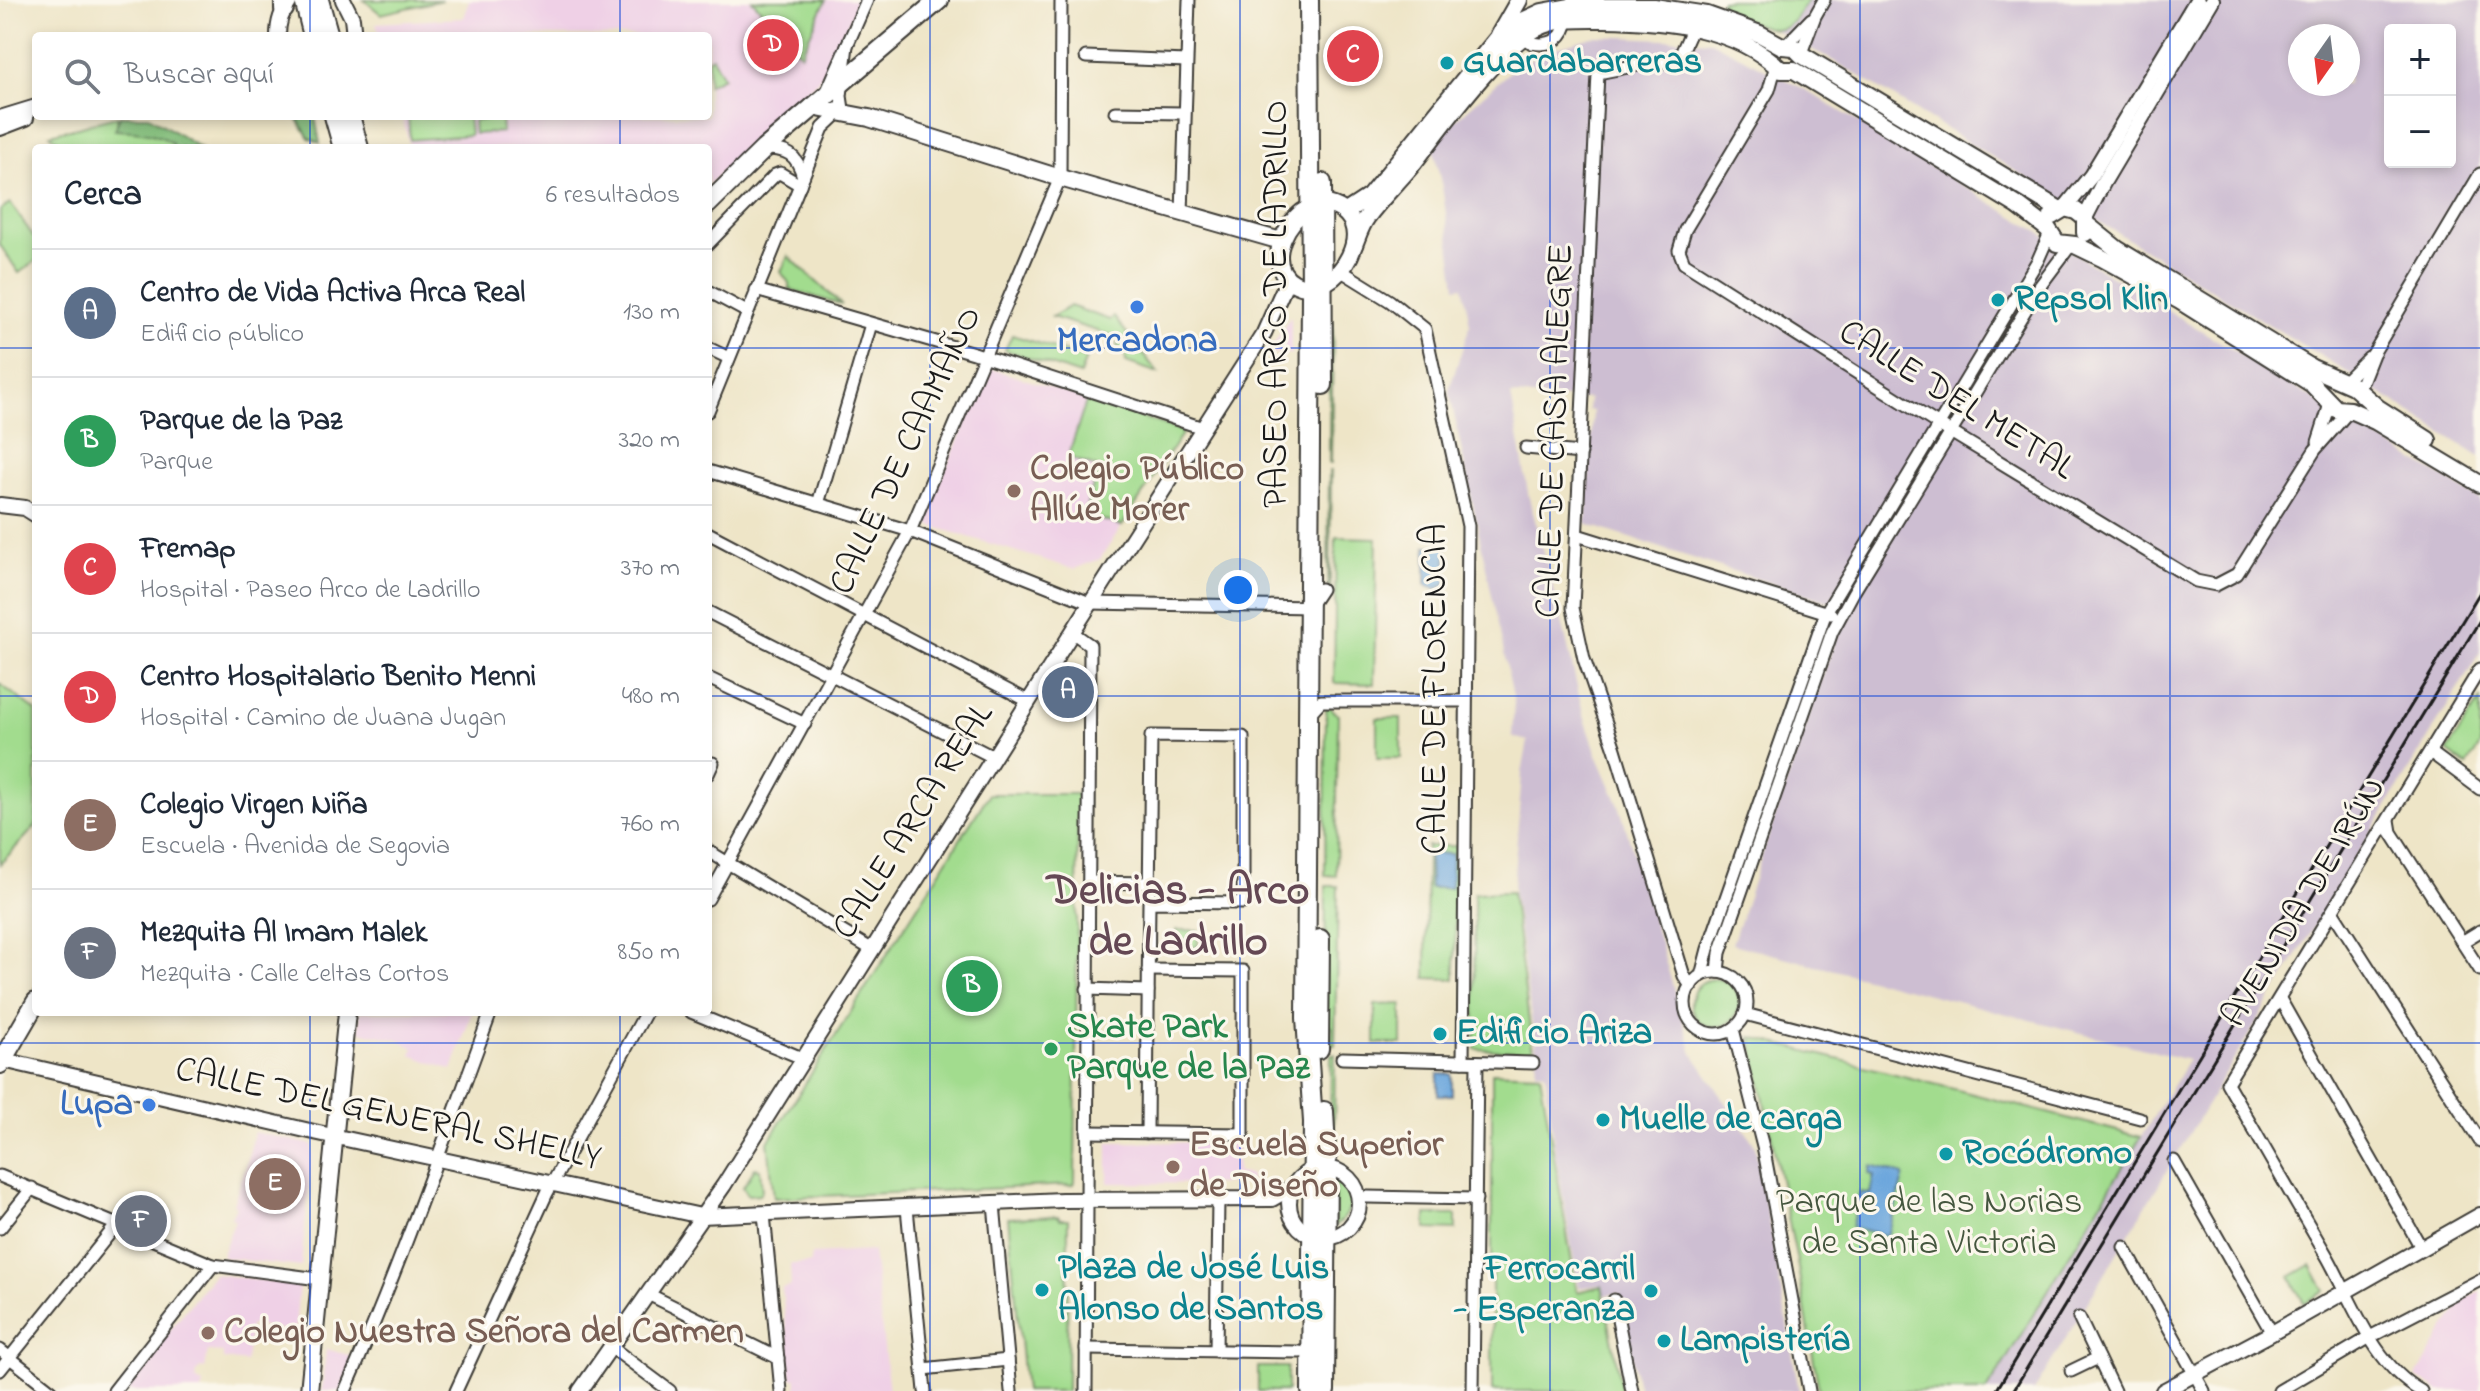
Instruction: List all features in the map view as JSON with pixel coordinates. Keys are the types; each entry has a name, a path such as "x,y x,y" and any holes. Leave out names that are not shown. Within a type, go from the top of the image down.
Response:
{"main road":[{"path":"304,0 312,32"},
{"path":"319,0 328,32"},
{"path":"712,200 764,149 939,0"},
{"name":"PASEO ARCO DE LADRILLO","path":"1309,0 1318,286 1321,589 1315,708"},
{"name":"PASEO ARCO DE LADRILLO","path":"1316,205 1320,0"},
{"path":"1346,212 1369,197 1496,40 1519,0"},
{"path":"1496,40 1518,30 1542,12 1568,9 1681,10 1733,23 2018,206 2057,243 2102,258 2180,301 2300,375 2336,409 2350,410 2375,421 2472,471"},
{"path":"1568,9 1693,27 1788,59 2062,209 2076,211 2117,249 2312,368 2351,387 2472,471 2480,484"},
{"path":"1354,245 1355,230 1346,212 1335,205 1316,205 1299,215 1281,241 1281,268 1288,279 1298,285 1318,286 1340,270 1354,245 1369,215 1518,30"},
{"path":"819,101 1060,178 1281,241"},
{"path":"335,120 342,144"},
{"path":"351,120 358,144"},
{"path":"2048,232 2051,217 2062,209"},
{"path":"2072,246 2085,235 2085,221"},
{"name":"PASEO ARCO DE LADRILLO","path":"1318,286 1309,607 1315,708 1319,1237 1325,1391"},
{"path":"2331,401 2332,390 2351,387"},
{"path":"2350,410 2358,402 2351,387"},
{"path":"1,1061 32,1009"},
{"path":"299,1391 311,1278 345,1037 342,1016"},
{"path":"309,1391 342,1016"},
{"name":"PASEO ARCO DE LADRILLO","path":"1311,1391 1319,1237"}],"street":[{"path":"343,0 352,18 354,32"},
{"path":"819,101 867,0"},
{"name":"CALLE DE CAAMAÑO","path":"712,892 910,531 1060,178 1061,0"},
{"path":"1182,213 1189,0"},
{"path":"1519,0 1518,30 1532,43 1547,44 1560,37 1568,9"},
{"path":"1788,59 1824,0"},
{"path":"2062,209 2091,176 2197,0"},
{"path":"2085,221 2109,171 2212,0"},
{"path":"271,32 283,14"},
{"name":"CALLE DE CASA ALEGRE","path":"1691,986 1684,976 1576,628 1573,608 1598,73 1668,62 1680,56 1693,27"},
{"path":"712,400 823,128 843,109 841,96 847,45"},
{"path":"1086,57 1186,61"},
{"name":"CALLE DEL METAL","path":"1788,59 1685,230 1679,250 1684,263 1700,276 2196,581 2216,585 2237,574 2315,450"},
{"path":"1115,112 1183,113"},
{"path":"0,119 6,122 32,114"},
{"path":"0,128 32,114"},
{"path":"764,149 781,149 797,158 801,181"},
{"path":"712,240 775,175 780,173 801,181"},
{"path":"2351,387 2480,174"},
{"path":"1701,976 1718,972 1727,974 1742,986 1747,1005 1745,1014 1733,1029 1708,1033 1692,1022 1685,1004 1691,986 1701,976 1826,612 2038,260 2048,232"},
{"path":"1718,972 1720,953 1826,644 1839,617 2040,286 2072,246"},
{"name":"CALLE DE FLORENCIA","path":"1340,270 1390,301 1425,329 1468,526 1463,1061"},
{"name":"CALLE ARCA REAL","path":"580,1391 722,1188 1090,603 1264,333 1288,279"},
{"path":"756,290 983,356 1203,428"},
{"path":"712,293 747,312"},
{"path":"818,504 871,324"},
{"path":"712,350 729,358"},
{"path":"2315,450 2331,401"},
{"path":"2315,450 2350,410"},
{"path":"1526,448 1581,453"},
{"path":"712,472 910,531 1090,603 1309,607 1321,589"},
{"path":"0,505 25,508 32,512"},
{"path":"712,535 1028,701"},
{"path":"1577,535 1839,617"},
{"path":"712,614 993,757"},
{"path":"1072,632 1090,645 1086,1391"},
{"name":"AVENIDA DE IRÚN","path":"2347,1292 2227,1083 2480,669"},
{"path":"712,680 805,724"},
{"path":"1315,708 1346,701 1465,701"},
{"path":"1147,1133 1148,970 1151,736 1243,737 1243,903 1149,902"},
{"path":"2430,752 2480,789"},
{"path":"2389,820 2391,832 2480,970"},
{"path":"712,853 871,949"},
{"path":"1089,882 1149,883"},
{"path":"2333,912 2480,1141"},
{"path":"2462,942 2480,931"},
{"path":"1087,1132 1243,1134 1243,971 1148,970"},
{"path":"1087,989 1148,991"},
{"path":"2280,999 2422,1249"},
{"path":"1745,1014 2140,1118"},
{"path":"345,1391 439,1158 490,1016"},
{"path":"456,1391 553,1182 644,1016"},
{"path":"701,1016 802,1058"},
{"path":"1733,1029 1764,1151 1809,1391"},
{"path":"1342,1058 1533,1063"},
{"name":"CALLE DEL GENERAL SHELLY","path":"1,1061 701,1216 1087,1199 1272,1199"},
{"path":"1473,1391 1477,1062"},
{"path":"2174,1161 2272,1333"},
{"path":"1319,1169 1342,1173 1361,1198 1351,1225 1335,1236 1319,1237 1300,1229 1290,1213 1272,1199 1291,1188 1298,1179 1319,1169"},
{"path":"0,1176 213,1265 311,1278"},
{"path":"0,1228 32,1188"},
{"name":"CALLE DEL GENERAL SHELLY","path":"722,1188 731,1206 764,1214"},
{"path":"1290,1213 1291,1188"},
{"path":"1361,1198 1476,1199"},
{"path":"1216,1351 1218,1199"},
{"path":"994,1204 1011,1391"},
{"path":"907,1208 925,1391"},
{"path":"764,1214 781,1391"},
{"path":"2163,1391 2347,1292 2480,1215"},
{"path":"0,1370 5,1354 118,1223"},
{"path":"2124,1247 2204,1391"},
{"path":"114,1391 213,1265"},
{"path":"2279,1391 2370,1337 2480,1280"},
{"path":"2347,1292 2400,1386 2421,1391"},
{"path":"648,1294 778,1358"},
{"path":"1614,1300 1632,1391"},
{"path":"2079,1318 2114,1391"},
{"path":"611,1347 670,1391"},
{"path":"1086,1349 1300,1352"},
{"path":"5,1354 52,1391"},
{"path":"2071,1371 2098,1358"},
{"path":"923,1369 1008,1360"}],"shaded area":[{"path":"469,0 858,0 829,69 712,181 712,144 409,144 403,120 712,120 712,32 379,32 376,23 463,18"},
{"path":"1722,0 2480,0 2480,457 2344,370 1829,58 1772,29 1718,8"},
{"path":"1596,36 1711,41 1804,89 2480,500 2480,652 2034,1391 1987,1391 2188,1060 1732,944 1846,607 1586,524 1593,411 1588,410 1589,399 1511,395 1529,498 1583,713 1620,808 1693,1054 1755,1145 1799,1391 1639,1391 1619,1293 1604,1296 1602,1286 1598,1285 1579,1288 1545,1072 1536,1071 1537,1057 1513,888 1522,773 1528,741 1512,737 1514,701 1449,390 1470,325 1463,286 1456,287 1443,192 1426,115 1453,122 1515,67 1554,48"},
{"path":"1291,316 1291,354 1268,353 1286,324"},
{"name":"Colegio Público Allúe Morer","path":"989,368 1087,399 1068,457 1100,467 1085,514 1122,526 1100,559 1074,569 929,525 926,515"},
{"path":"360,1016 471,1016 452,1070 411,1055 414,1048 402,1041 359,1031"},
{"path":"254,1132 313,1145 301,1267 221,1257 235,1220 231,1218 236,1206 233,1204"},
{"name":"Escuela Superior de Diseño","path":"1108,1142 1237,1143 1237,1173 1250,1174 1249,1184 1108,1183"},
{"path":"873,1251 889,1391 795,1391 797,1382 796,1378 791,1379 782,1288 791,1286 790,1264 811,1263 811,1254"},
{"name":"Colegio Nuestra Señora del Carmen","path":"214,1274 299,1285 295,1331 250,1325 246,1362 223,1359 223,1353 208,1352 205,1369 200,1368 197,1372 196,1379 203,1384 202,1391 122,1391"},
{"path":"2480,1291 2480,1391 2439,1391 2416,1377 2462,1301"},
{"path":"326,1349 356,1357 341,1391 322,1391"}],"green space":[{"path":"364,0 442,0 381,14"},
{"path":"752,0 826,0 801,54"},
{"path":"1722,0 1808,0 1789,25 1775,29 1718,8"},
{"path":"712,57 723,77 712,83"},
{"path":"104,120 117,120 119,130 153,134 172,144 69,144 50,134"},
{"path":"119,120 155,120 194,144 172,144 152,134 115,130"},
{"path":"298,120 316,120 320,143 309,138"},
{"path":"408,120 468,120 470,135 410,140"},
{"path":"501,120 502,132 474,134 473,121"},
{"path":"10,203 32,234 32,264 19,273 0,245 0,210"},
{"path":"788,256 842,305 789,289 789,283 781,272"},
{"path":"1070,306 1110,320 1114,317 1158,373 1126,362 1125,353 1117,346 1119,338 1052,317"},
{"path":"1333,321 1331,463 1329,463 1330,322"},
{"path":"1012,335 1086,358 1080,375 1005,350"},
{"path":"1087,399 1180,430 1182,434 1122,526 1084,514 1099,468 1068,457"},
{"path":"1329,471 1331,471 1328,598"},
{"path":"1336,537 1377,538 1374,684 1334,683"},
{"path":"0,684 32,708 32,830 0,864"},
{"path":"2480,700 2480,745 2467,766 2447,751"},
{"path":"1330,707 1338,715 1336,876 1325,875 1326,708"},
{"path":"1377,718 1401,718 1401,758 1377,758"},
{"path":"989,794 1078,794 1075,1182 1073,1185 774,1198 768,1142"},
{"path":"1427,846 1456,846 1455,979 1426,978"},
{"path":"1326,886 1338,886 1335,1045 1331,1046 1332,1027 1327,1026 1325,968"},
{"path":"1512,892 1533,1052 1475,1049 1474,893"},
{"path":"1177,930 1198,930 1198,947 1177,946"},
{"path":"1715,979 1732,986 1739,1003 1732,1020 1715,1027 1698,1020 1691,1003 1698,986"},
{"path":"1402,1004 1402,1044 1375,1044 1375,1005"},
{"name":"Parque de las Norias de Santa Victoria","path":"1751,1037 2141,1137 1987,1391 1819,1391 1796,1256"},
{"path":"1331,1054 1335,1054 1334,1140 1330,1140"},
{"path":"1492,1072 1540,1074 1577,1292 1602,1286 1622,1391 1492,1391"},
{"path":"755,1168 760,1169 762,1191 748,1195 743,1187"},
{"path":"1334,1175 1347,1186 1351,1200 1347,1215 1335,1226"},
{"path":"1426,1215 1456,1215 1456,1230 1426,1229"},
{"name":"Plaza de José Luis Alonso de Santos","path":"1058,1216 1068,1219 1067,1391 1025,1391 1008,1218"},
{"path":"2311,1265 2325,1291 2304,1303 2290,1277"},
{"path":"1258,1367 1287,1367 1287,1391 1258,1391"}],"water":[{"path":"1426,546 1447,546 1446,585 1436,589 1426,585"},
{"path":"1429,853 1452,854 1451,888 1430,888"},
{"path":"1438,1074 1452,1074 1452,1095 1438,1095"},
{"path":"1871,1166 1904,1175 1888,1236 1851,1227 1860,1192 1870,1194 1874,1175 1869,1174"}],"railway":[{"path":"1996,1391 2480,592"},
{"path":"2013,1391 2480,620"}],"place":[{"name":"Centro Hospitalario Benito Menni","path":"773,45"},
{"name":"Fremap","path":"1353,56"},
{"name":"Guardabarreras","path":"1447,63"},
{"name":"Repsol Klin","path":"1998,300"},
{"name":"Mercadona","path":"1137,307"},
{"name":"Colegio Público Allúe Morer","path":"1014,491"},
{"name":"Centro de Vida Activa Arca Real","path":"1068,692"},
{"name":"Parque de la Paz","path":"972,986"},
{"name":"Edificio Ariza","path":"1440,1034"},
{"name":"Skate Park Parque de la Paz","path":"1051,1049"},
{"name":"Lupa","path":"149,1105"},
{"name":"Muelle de carga","path":"1603,1120"},
{"name":"Rocódromo","path":"1946,1154"},
{"name":"Escuela Superior de Diseño","path":"1173,1167"},
{"name":"Colegio Virgen Niña","path":"275,1184"},
{"name":"Mezquita Al Imam Malek","path":"141,1221"},
{"name":"Plaza de José Luis Alonso de Santos","path":"1042,1290"},
{"name":"Ferrocarril - Esperanza","path":"1651,1291"},
{"name":"Colegio Nuestra Señora del Carmen","path":"208,1333"},
{"name":"Lampistería","path":"1664,1341"}],"district":[{"name":"Delicias - Arco de Ladrillo","path":"1178,918"}]}
